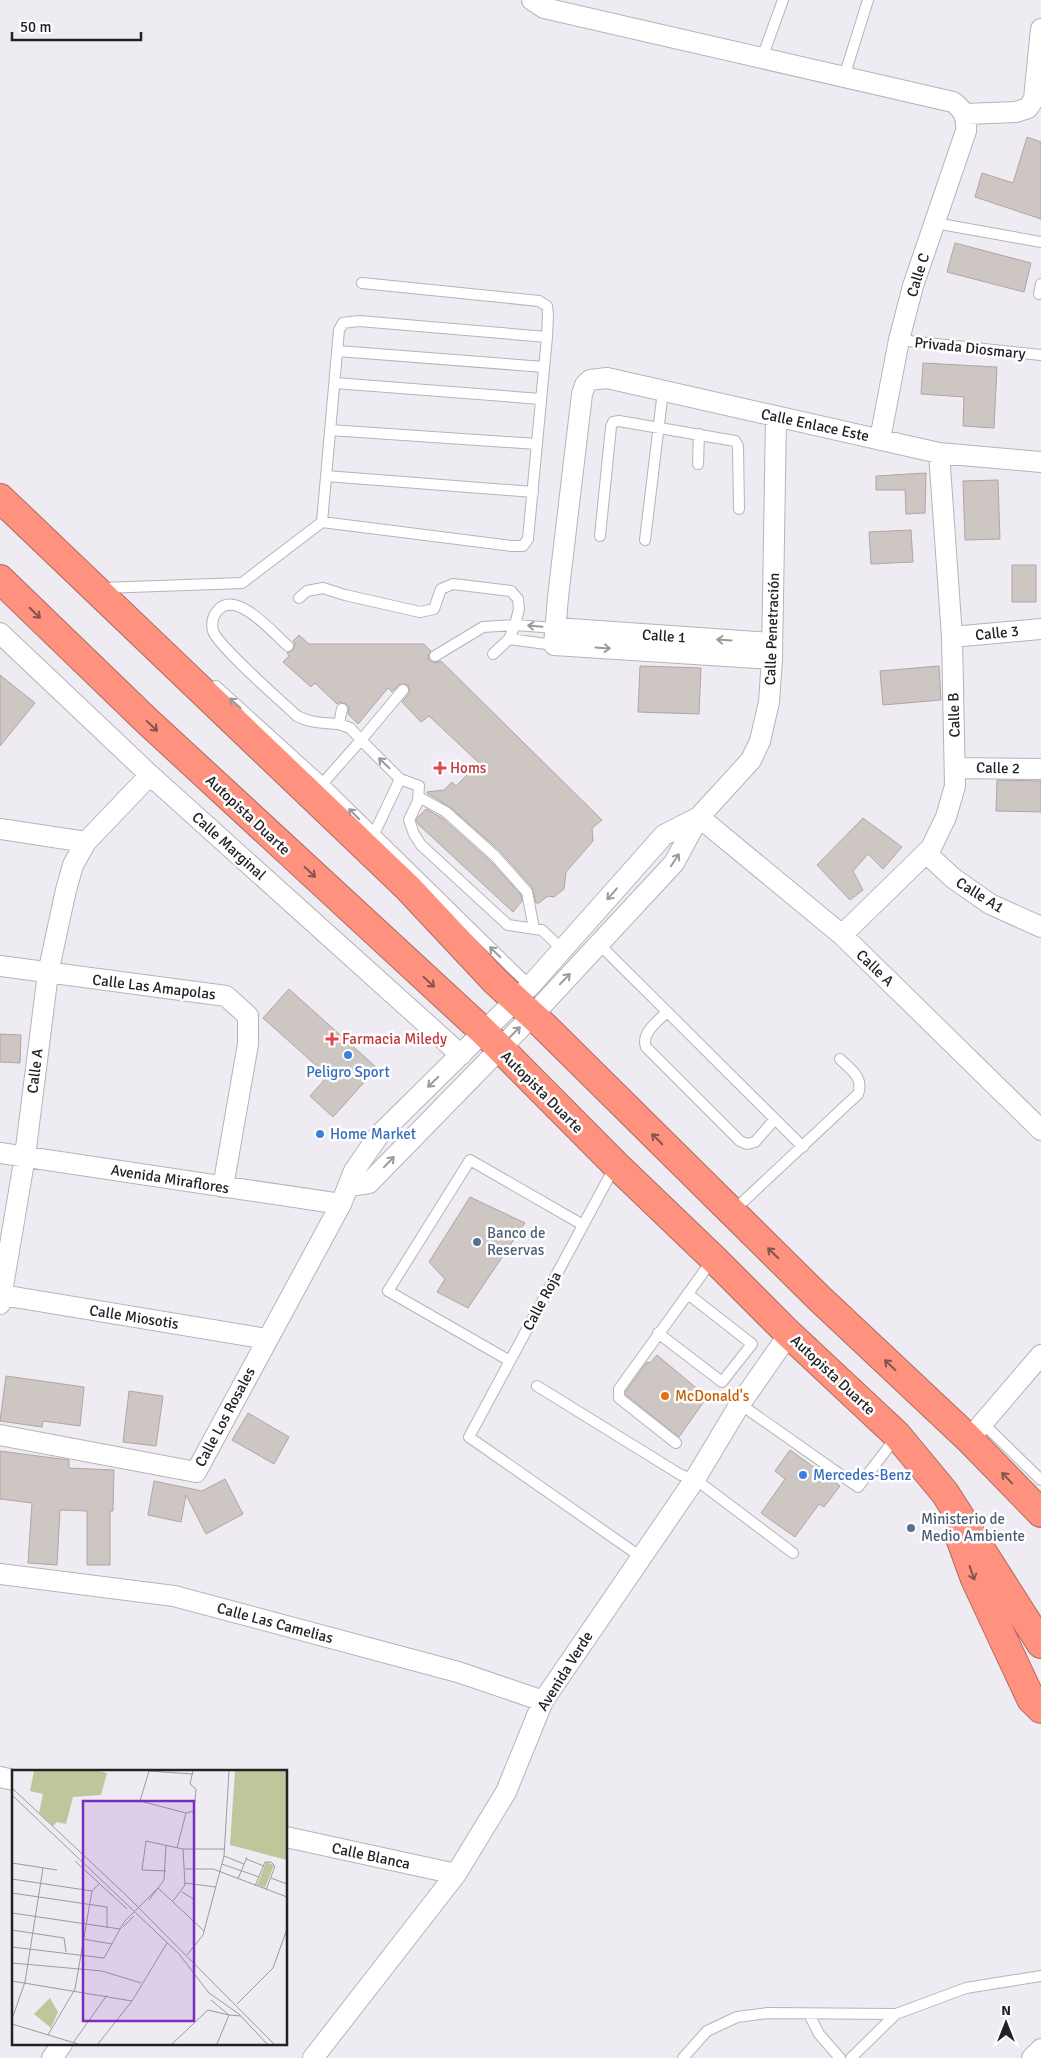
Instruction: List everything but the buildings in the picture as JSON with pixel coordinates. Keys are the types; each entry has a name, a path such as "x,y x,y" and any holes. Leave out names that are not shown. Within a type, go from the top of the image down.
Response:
{"highway":[{"path":"0,498 96,588 133,616 363,846 408,888 495,981 526,1001 731,1212 976,1431 1041,1513"},
{"name":"Autopista Duarte","path":"0,579 146,720 491,1040 616,1166 713,1258 789,1334 898,1436 945,1493 1041,1644"},
{"path":"945,1493 974,1580 1031,1699 1041,1709"}],"street":[{"path":"532,0 544,8 954,102 965,114 1016,112 1028,108 1034,99 1039,73 1041,29"},
{"name":"Calle C","path":"880,439 899,340 913,286 966,131 967,122 965,114"},
{"name":"Calle Enlace Este","path":"555,636 582,394 585,385 590,380 607,378 939,453 1041,462"},
{"name":"Calle Penetración","path":"526,1001 599,944 674,863 700,817 751,760 760,741 769,702 772,651 776,417"},
{"name":"Calle B","path":"842,935 931,848 946,817 955,786 952,637 939,453"},
{"name":"Calle 3","path":"952,637 1041,629"},
{"name":"Calle Marginal","path":"0,634 150,776 461,1055"},
{"name":"Calle 1","path":"555,636 772,651"},
{"name":"Calle 2","path":"956,768 1041,769"},
{"name":"Calle A","path":"1,1300 25,1156 48,973 73,865 86,842 150,776"},
{"name":"Calle Penetración","path":"526,1001 562,948 664,835 700,817"},
{"name":"Calle A","path":"700,817 842,935 1041,1130"},
{"path":"0,829 86,842"},
{"name":"Calle A1","path":"926,853 953,878 990,904 1041,927"},
{"name":"Calle Las Amapolas","path":"0,966 226,996 248,1016 248,1044 223,1187"},
{"path":"349,1186 369,1183 526,1001"},
{"name":"Calle Los Rosales","path":"0,1435 196,1472 341,1204 354,1171 379,1135 461,1055 491,1040"},
{"name":"Avenida Miraflores","path":"0,1152 341,1204"},
{"name":"Calle Miosotis","path":"1,1300 267,1338"},
{"name":"Avenida Verde","path":"313,2058 456,1874 506,1792 543,1702 695,1478 740,1404 789,1334"},
{"path":"976,1431 1041,1355"},
{"name":"Calle Las Camelias","path":"0,1574 174,1596 458,1672 543,1702"},
{"name":"Calle Blanca","path":"288,1837 456,1874"},
{"path":"52,2058 61,2046"},
{"path":"1032,2058 1041,2049"}],"lane":[{"path":"762,58 783,0"},
{"path":"844,77 868,0"},
{"path":"934,223 1041,242"},
{"path":"96,588 242,583 322,522 523,546 528,539 533,492 547,337 547,306 539,301 362,283"},
{"path":"322,522 340,330 343,323 359,321 547,337"},
{"name":"Privada Diosmary","path":"899,340 1041,355"},
{"path":"338,351 544,367"},
{"path":"335,383 541,399"},
{"path":"645,540 663,391"},
{"path":"600,536 611,427 613,422 619,420 735,441 738,446 739,509"},
{"path":"330,430 537,444"},
{"path":"698,464 699,434"},
{"path":"326,476 533,492"},
{"path":"299,598 307,591 323,588 345,595 420,612 434,609 441,589 453,584 511,591 518,599 519,609 515,625 509,639 493,654"},
{"path":"288,646 245,608 222,606 215,613 212,620 213,632 226,649 297,716 311,722 339,724 350,728 400,779 419,786 419,797 409,820 414,834 421,845 508,925 542,930 562,948"},
{"path":"436,656 483,627 515,625 555,636"},
{"path":"509,639 555,636"},
{"path":"207,678 323,783 374,834 526,1001"},
{"path":"323,783 403,690"},
{"path":"339,724 342,709"},
{"path":"374,834 400,779"},
{"path":"419,797 446,812 495,856 528,892 534,929"},
{"path":"599,944 666,1013 803,1147"},
{"path":"666,1013 646,1035 644,1042 646,1047 740,1141 746,1144 755,1142 775,1119"},
{"path":"731,1212 858,1094 861,1086 858,1077 840,1059"},
{"path":"510,1361 388,1291 470,1160 584,1225"},
{"name":"Calle Roja","path":"616,1166 469,1437 641,1557"},
{"path":"676,1443 623,1402 618,1394 622,1383 713,1258"},
{"path":"658,1333 722,1382 752,1344 688,1294"},
{"path":"537,1386 680,1475 695,1478 793,1553"},
{"path":"740,1404 858,1487 898,1436"},
{"path":"976,1431 1041,1480"},
{"path":"682,2058 707,2031 737,2017 768,2013 896,2014 966,1988 1041,1976"},
{"path":"809,2014 819,2034 840,2058"},
{"path":"851,2058 896,2014"}],"place":[{"name":"Homs","path":"440,768"},
{"name":"Farmacia Miledy","path":"332,1039"},
{"name":"Peligro Sport","path":"348,1055"},
{"name":"Home Market","path":"320,1134"},
{"name":"Banco de Reservas","path":"477,1242"},
{"name":"McDonald's","path":"665,1396"},
{"name":"Mercedes-Benz","path":"803,1475"},
{"name":"Ministerio de Medio Ambiente","path":"911,1528"}]}
